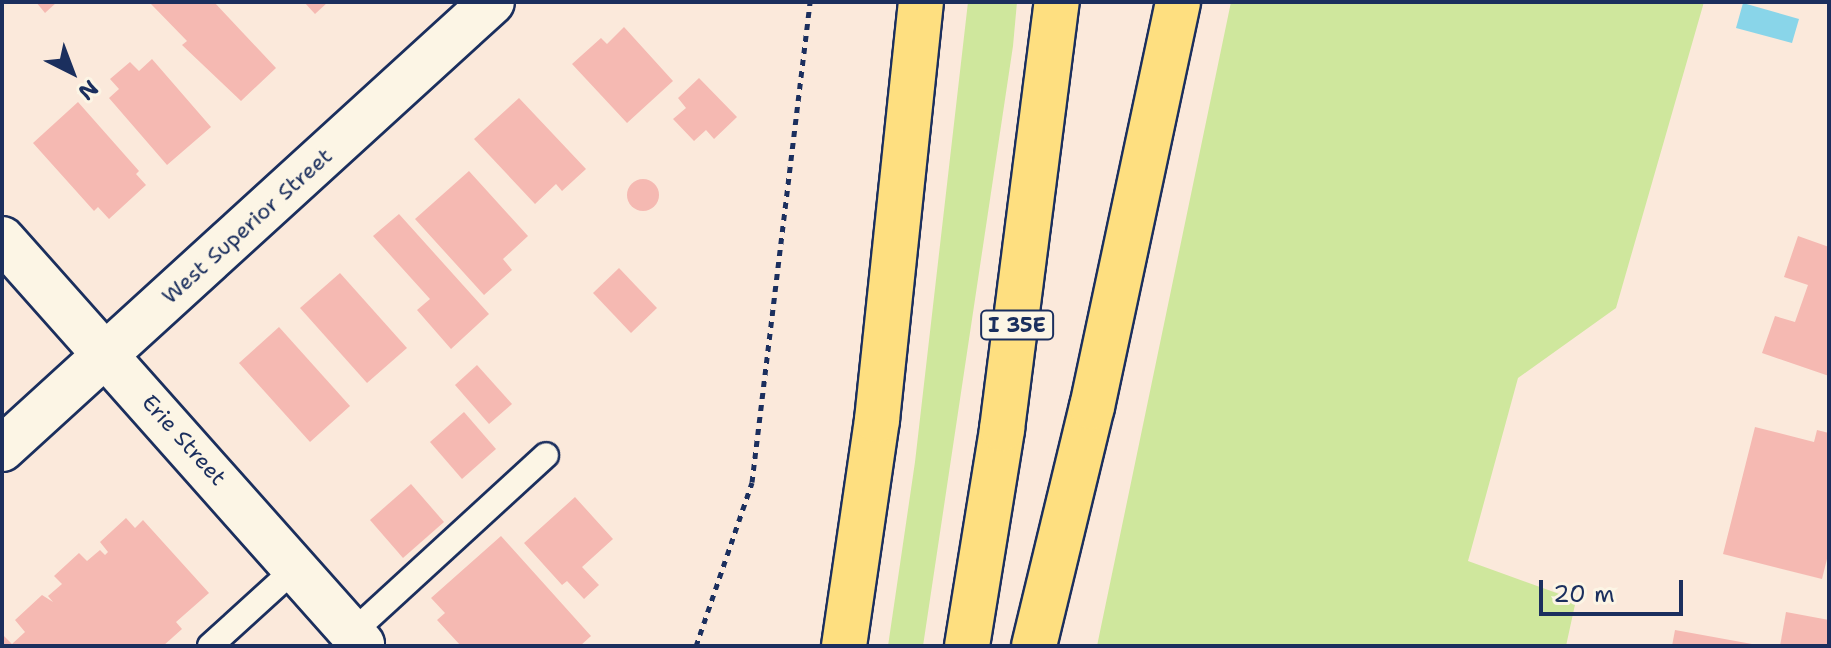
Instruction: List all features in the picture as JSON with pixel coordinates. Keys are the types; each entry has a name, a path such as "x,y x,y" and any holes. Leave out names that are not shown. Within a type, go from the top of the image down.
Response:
{"highway":[{"path":"844,646 877,420 921,2"},
{"name":"I 35E","path":"967,646 1002,429 1057,2"},
{"path":"1034,646 1092,407 1178,2"}],"street":[{"name":"West Superior Street","path":"2,449 492,2"},
{"name":"Erie Street","path":"2,239 298,566 359,641"}],"lane":[{"path":"359,641 546,455"},
{"path":"210,646 298,566"}],"path":[{"path":"696,646 752,482 810,2"}],"green space":[{"path":"968,2 1017,2 1013,46 923,646 888,646 915,462"},
{"path":"1231,2 1704,2 1616,308 1518,378 1468,561 1576,600 1566,646 1097,646"}],"water":[{"path":"1743,3 1799,19 1792,43 1736,28"}],"building":[{"path":"36,2 57,2 45,13"},
{"path":"214,2 276,68 241,101 182,45 187,41 151,4"},
{"path":"304,2 328,2 315,14"},
{"path":"624,27 673,81 627,123 572,64 601,38 607,44"},
{"path":"152,59 211,127 167,165 109,98 119,89 110,79 130,62 139,71"},
{"path":"699,78 737,117 714,139 706,130 694,141 673,119 686,108 678,98"},
{"path":"519,98 586,169 562,191 556,184 535,204 474,139"},
{"path":"78,102 139,171 136,174 146,185 109,219 98,207 94,211 33,143"},
{"path":"469,171 528,236 503,259 512,270 484,295 415,219"},
{"path":"643,179 654,184 659,195 654,206 643,211 632,206 627,195 632,184"},
{"path":"399,214 489,314 451,349 417,310 430,299 373,236"},
{"path":"1798,236 1829,247 1829,376 1762,353 1775,316 1795,322 1808,285 1784,277"},
{"path":"619,268 657,308 631,333 593,293"},
{"path":"340,273 407,348 367,383 300,308"},
{"path":"279,327 350,406 310,442 239,363"},
{"path":"477,365 512,404 489,424 455,385"},
{"path":"464,412 496,449 462,479 430,442"},
{"path":"1755,427 1814,442 1817,430 1829,433 1829,551 1822,579 1723,554"},
{"path":"411,484 444,522 403,558 370,520"},
{"path":"575,497 613,539 582,567 599,585 584,599 567,581 562,585 524,543"},
{"path":"126,518 135,528 143,520 209,593 176,622 182,629 163,646 2,646 2,634 12,644 25,632 15,620 42,595 53,602 48,596 62,584 54,576 79,553 87,561 100,550 105,555 108,552 100,542"},
{"path":"501,536 591,636 580,646 461,646 437,620 445,613 431,598"},
{"path":"1786,612 1829,620 1829,646 1780,646"},
{"path":"1675,630 1752,644 1752,646 1672,646"}]}
